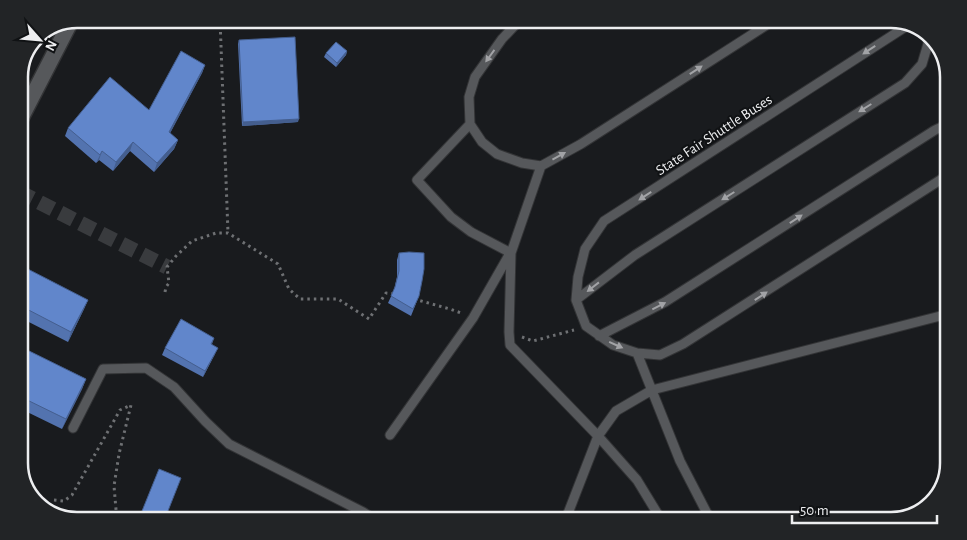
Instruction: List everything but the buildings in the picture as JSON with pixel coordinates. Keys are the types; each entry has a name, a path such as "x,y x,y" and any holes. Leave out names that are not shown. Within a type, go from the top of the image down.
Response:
{"street":[{"path":"28,105 67,29"}],"lane":[{"path":"512,28 502,39 475,77 469,97 470,124 482,142 497,154 522,163 541,166 581,144 762,28"},
{"name":"State Fair Shuttle Buses","path":"586,326 576,300 578,277 584,249 604,222 903,29"},
{"path":"576,300 635,254 904,83 922,64 928,45"},
{"path":"470,124 418,180 451,217 471,232 511,253"},
{"path":"600,336 665,302 939,128"},
{"path":"390,435 473,318 511,253 541,166"},
{"path":"586,326 613,344 637,353 660,355 684,344 939,181"},
{"path":"511,253 510,345 598,436 637,480 657,512"},
{"path":"568,512 598,436 616,411 652,390 940,316"},
{"path":"637,353 680,461 706,512"},
{"path":"73,428 104,368 146,368 174,387 229,444 363,512"}],"path":[{"path":"220,28 228,233"},
{"path":"165,292 169,283 167,267 192,241 216,233 228,233 278,264 289,290 300,299 338,299 370,319 386,293 401,296"},
{"path":"408,298 450,309 473,318"},
{"path":"509,332 532,341 586,326"},
{"path":"54,500 64,501 72,495 120,410 131,405 119,454 114,486 116,512"}],"tunnel":[{"path":"28,197 167,267"}]}
